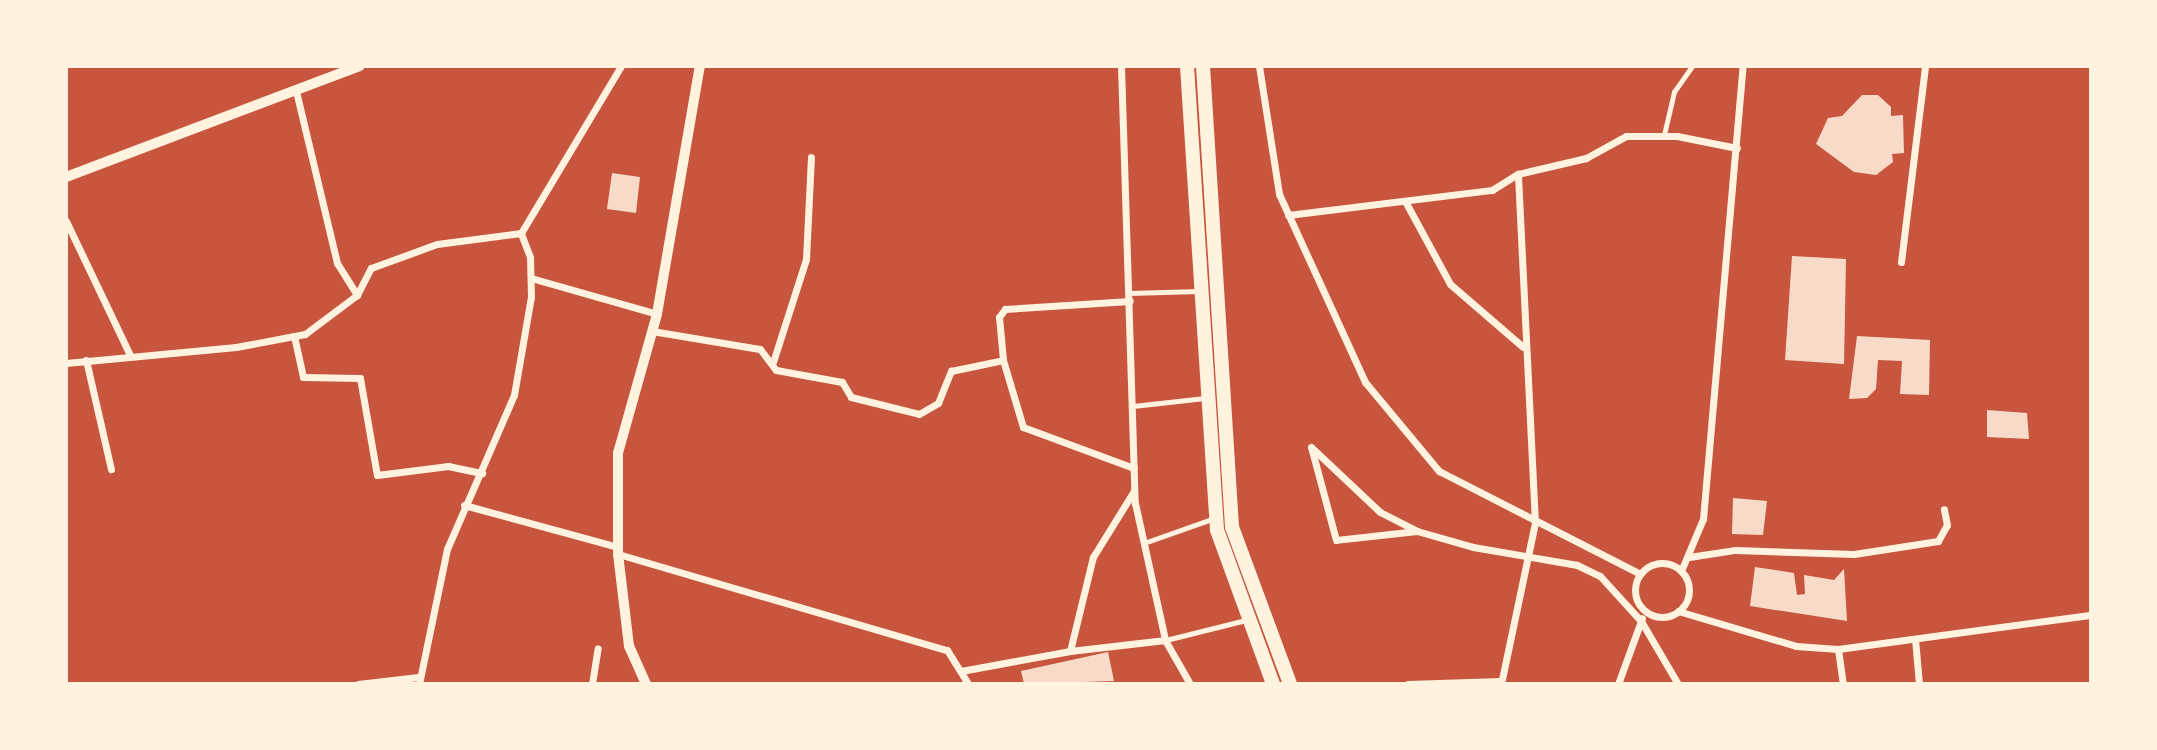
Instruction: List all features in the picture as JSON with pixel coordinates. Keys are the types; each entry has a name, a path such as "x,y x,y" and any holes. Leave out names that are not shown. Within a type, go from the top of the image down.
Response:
{"main road":[{"path":"1188,66 1216,518 1248,619 1273,684"},
{"path":"1203,66 1233,527 1290,684"}],"street":[{"path":"66,177 360,66"},
{"path":"358,684 419,680 447,549 514,395 531,278 521,233 621,66"},
{"path":"646,684 629,646 618,551 618,453 657,314 700,66"},
{"path":"1121,66 1135,489 1165,640 1190,684"},
{"path":"1259,66 1279,194 1365,382 1439,471 1535,523 1640,574"},
{"path":"1681,571 1703,519 1743,66"},
{"path":"1901,262 1925,66"},
{"path":"296,91 337,262 357,295"},
{"path":"1289,215 1492,190 1518,174 1586,158 1626,136 1664,136 1737,148"},
{"path":"773,362 806,259 811,157"},
{"path":"1408,684 1501,682 1535,523 1523,347 1518,174"},
{"path":"1405,201 1450,284 1523,347"},
{"path":"66,221 130,355"},
{"path":"66,363 294,336 357,295 371,268 437,244 521,233"},
{"path":"531,278 657,314"},
{"path":"1130,297 1005,309 999,317 1003,360 1023,427 1134,468"},
{"path":"652,331 760,349 773,362 776,370 842,382 851,397 919,414 938,403 951,371 1003,360"},
{"path":"294,336 303,377 360,378 377,475 448,466 482,473"},
{"path":"86,360 111,469"},
{"path":"1417,531 1336,540 1311,447 1380,512 1417,531 1527,558 1577,565 1600,576 1641,621 1678,684"},
{"path":"1070,651 1093,556 1135,489"},
{"path":"464,505 947,650 968,684"},
{"path":"1689,557 1735,550 1854,554 1938,541 1947,525 1944,509"},
{"path":"1678,611 1688,587 1681,571 1664,563 1640,574 1635,589 1645,611 1661,617 1678,611 1796,646 1839,649 2091,615"},
{"path":"1618,684 1645,611"},
{"path":"1915,639 1919,684"},
{"path":"961,671 1070,651 1165,640"},
{"path":"592,684 598,648"},
{"path":"1839,649 1843,684"}],"lane":[{"path":"1664,136 1674,92 1692,66"},
{"path":"1130,297 1202,291"},
{"path":"1133,406 1209,398"},
{"path":"1144,543 1216,518"},
{"path":"1165,640 1248,619"}],"building":[{"path":"1862,95 1878,95 1891,107 1891,116 1903,115 1904,153 1892,154 1893,162 1876,175 1854,172 1816,144 1828,118 1842,116"},
{"path":"612,173 640,177 636,213 607,209"},
{"path":"1792,256 1846,259 1844,364 1785,360"},
{"path":"1857,336 1930,340 1929,395 1900,394 1902,361 1878,360 1876,389 1867,398 1849,399"},
{"path":"1987,410 2027,413 2029,439 1987,437"},
{"path":"1733,498 1767,501 1763,535 1732,534"},
{"path":"1755,567 1794,573 1797,595 1805,594 1804,575 1834,580 1844,569 1847,621 1750,606"},
{"path":"1108,652 1114,681 1024,684 1021,671"}]}
